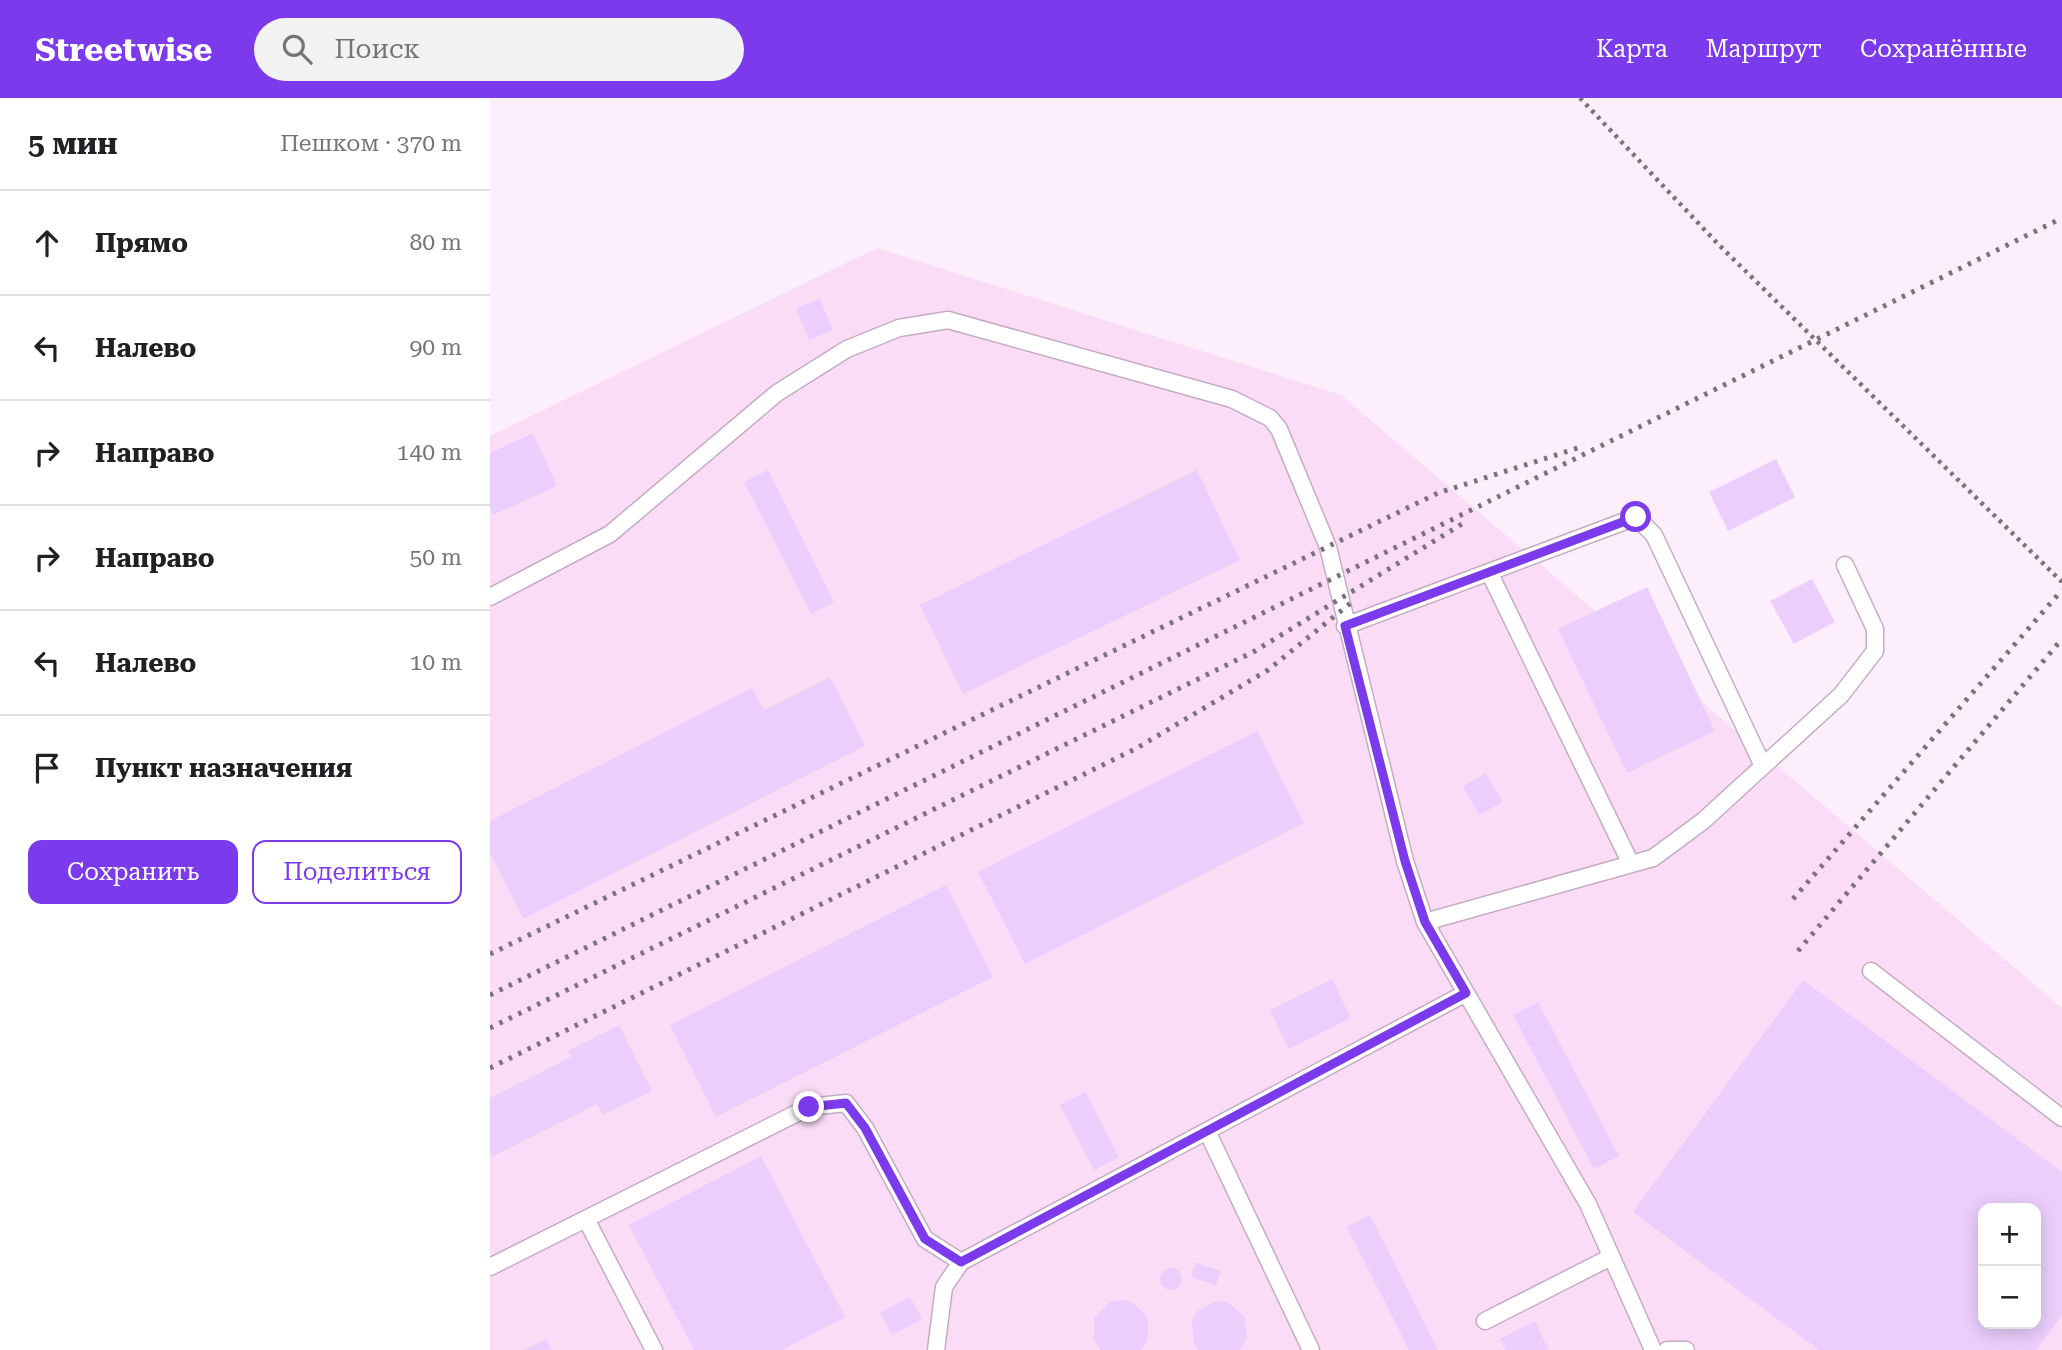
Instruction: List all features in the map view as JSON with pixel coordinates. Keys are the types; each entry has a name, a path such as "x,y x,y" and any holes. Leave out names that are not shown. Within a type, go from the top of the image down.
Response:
{"lane":[{"path":"490,597 610,534 776,393 847,349 899,328 948,320 1232,399 1270,418 1286,440 1328,547 1345,626 1405,861 1425,922 1588,1204 1653,1350"},
{"path":"1345,626 1636,517 1654,535 1763,766"},
{"path":"1425,922 1653,858 1703,821 1841,695 1875,651 1875,629 1845,565"},
{"path":"1489,572 1630,864"},
{"path":"1871,971 2062,1118"},
{"path":"936,1350 944,1287 961,1262 1466,993"},
{"path":"490,1267 809,1107 846,1103 865,1128 925,1239 961,1262"},
{"path":"1207,1131 1311,1350"},
{"path":"586,1219 653,1350"},
{"path":"1485,1321 1611,1257"},
{"path":"1667,1350 1686,1350"}],"path":[{"path":"1580,98 1729,254 2062,582"}],"shaded area":[{"path":"877,248 1341,395 2062,1008 2062,1350 490,1350 490,436"}],"building":[{"path":"820,299 833,330 809,340 796,308"},
{"path":"533,433 557,486 493,515 490,509 490,453"},
{"path":"1776,459 1795,497 1728,531 1709,492"},
{"path":"768,470 834,602 811,614 744,482"},
{"path":"1197,470 1240,560 963,694 920,605"},
{"path":"1812,579 1835,622 1794,644 1770,601"},
{"path":"1647,587 1715,731 1627,773 1558,629"},
{"path":"830,677 865,746 523,919 490,853 490,821 752,688 764,710"},
{"path":"1257,731 1304,823 1025,964 978,872"},
{"path":"1486,773 1503,802 1479,815 1463,786"},
{"path":"946,885 993,977 716,1117 670,1025"},
{"path":"1332,979 1351,1018 1289,1049 1270,1010"},
{"path":"1803,980 2062,1172 2062,1315 2036,1350 1819,1350 1633,1212"},
{"path":"1538,1002 1619,1156 1594,1169 1513,1015"},
{"path":"619,1025 652,1091 603,1115 597,1104 490,1158 490,1098 571,1057 568,1051"},
{"path":"1085,1092 1119,1157 1094,1170 1060,1105"},
{"path":"761,1156 845,1317 782,1350 694,1350 629,1225"},
{"path":"1370,1215 1438,1350 1409,1350 1347,1227"},
{"path":"1196,1263 1221,1271 1216,1285 1191,1277"},
{"path":"1171,1268 1181,1275 1182,1279 1175,1289 1171,1290 1161,1283 1160,1279 1167,1269"},
{"path":"910,1297 922,1319 892,1335 880,1313"},
{"path":"1216,1301 1227,1302 1244,1316 1247,1338 1239,1350 1199,1350 1194,1344 1192,1322 1196,1312"},
{"path":"1110,1302 1132,1302 1148,1318 1148,1340 1141,1350 1101,1350 1094,1340 1094,1318"},
{"path":"1535,1321 1549,1350 1506,1350 1500,1339"},
{"path":"546,1339 552,1350 524,1350"}],"railway":[{"path":"490,995 2062,218"},
{"path":"490,954 1438,493 1584,446"},
{"path":"490,1028 1255,651 1462,524"},
{"path":"1793,899 2062,590"},
{"path":"490,1068 1137,748 1268,670 1352,602"},
{"path":"1798,951 2062,639"}],"route":[{"path":"809,1107 846,1103 865,1128 925,1239 961,1262 1466,993 1425,922 1405,861 1345,626 1636,517"}]}
